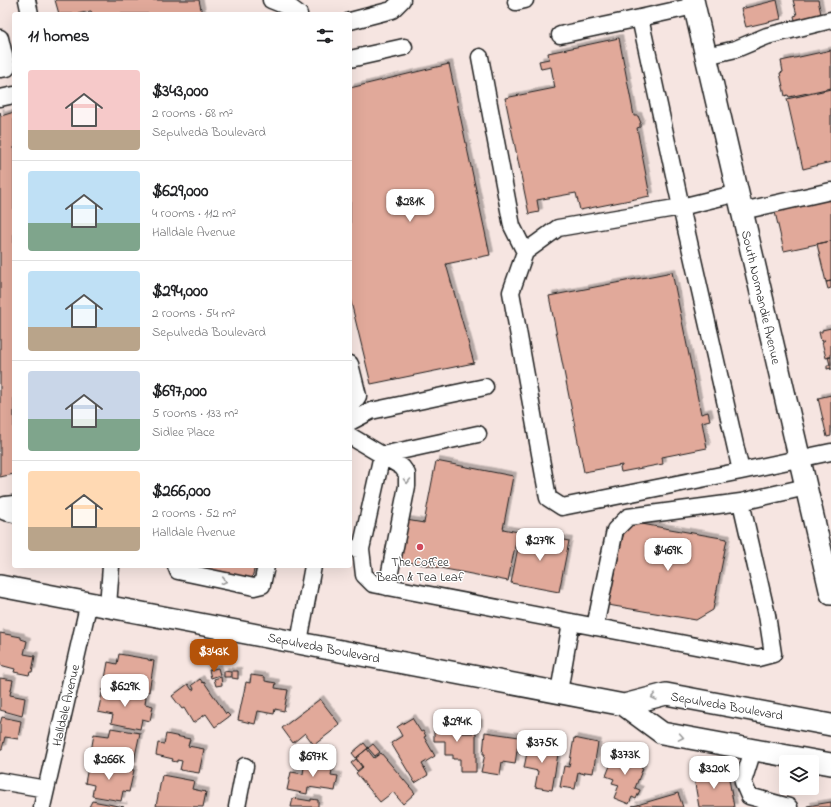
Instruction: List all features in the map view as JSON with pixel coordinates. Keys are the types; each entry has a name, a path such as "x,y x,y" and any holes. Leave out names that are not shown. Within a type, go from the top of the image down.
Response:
{"main road":[{"name":"South Normandie Avenue","path":"693,3 831,594"},
{"name":"Sepulveda Boulevard","path":"0,586 624,704 666,694 831,725"},
{"name":"Sepulveda Boulevard","path":"624,704 662,733 831,764"}],"street":[{"path":"27,0 30,12"},
{"path":"272,0 291,8 296,12"},
{"path":"352,20 392,10 402,0"},
{"path":"560,35 640,18 693,3"},
{"path":"640,18 741,471"},
{"path":"706,56 736,49 767,36 831,20"},
{"path":"0,38 7,68 0,69"},
{"path":"352,59 404,47"},
{"path":"480,57 512,226 524,252"},
{"path":"0,98 12,95"},
{"path":"831,191 740,202 681,207 558,228 524,252 511,292 548,498 562,507 831,452"},
{"path":"352,372 358,396 352,405"},
{"path":"352,421 371,410 485,387"},
{"path":"382,455 478,434"},
{"path":"352,437 402,467 407,474 407,486 387,587"},
{"path":"382,455 355,549 364,575 373,584 758,658 773,654 767,615 741,502"},
{"path":"595,627 614,530 628,517 741,502 806,487"},
{"path":"12,504 5,505 5,512 12,514"},
{"name":"Halldale Avenue","path":"42,807 98,604 110,568"},
{"path":"177,568 178,571 254,587 262,586 266,568"},
{"path":"299,642 313,568"},
{"path":"559,692 571,622"},
{"path":"753,750 743,782 749,796 789,807"},
{"path":"237,807 245,766"},
{"path":"0,782 46,789"}],"building":[{"path":"55,0 199,0 202,12 91,11 58,12"},
{"path":"777,0 781,19 746,27 741,9"},
{"path":"793,0 818,0 821,14 795,20 794,16 797,15"},
{"path":"619,38 634,116 638,116 641,123 640,127 637,128 650,196 580,210 576,193 537,200 539,212 529,214 505,98 555,88 551,67 541,69 539,61 549,59 548,53"},
{"path":"831,50 831,88 789,97 788,95 785,96 780,73 783,72 781,61"},
{"path":"449,64 490,255 446,264 474,363 371,384 352,306 352,88"},
{"path":"831,89 831,162 803,169 787,99"},
{"path":"0,112 1,116 12,113 12,474 0,477"},
{"path":"831,199 831,241 784,251 775,212"},
{"path":"831,241 831,281 826,282 817,244"},
{"path":"672,272 701,414 708,412 710,420 702,422 707,448 662,457 663,464 621,472 620,467 622,465 584,472 549,296"},
{"path":"831,281 831,288 828,289 826,282"},
{"path":"831,328 831,357 826,358 822,342 825,340 821,341 819,332"},
{"path":"828,357 831,357 831,368 827,369 827,365 830,365"},
{"path":"831,395 831,436 827,437 818,398"},
{"path":"436,461 513,476 503,529 518,532 508,581 398,560 406,520 424,523"},
{"path":"636,523 727,539 713,610 696,620 608,605 624,531"},
{"path":"521,532 569,541 559,592 511,583"},
{"path":"202,568 254,568 252,578"},
{"path":"0,633 21,637 21,639 27,641 24,654 35,656 32,672 30,672 29,675 14,672 15,669 0,665"},
{"path":"119,654 154,661 149,692 104,684 108,662 117,664"},
{"path":"218,668 220,675 211,678 209,670"},
{"path":"224,671 231,672 231,677 224,677"},
{"path":"232,671 238,671 238,679 232,678"},
{"path":"251,675 265,677 265,681 276,683 275,688 288,690 284,711 275,709 274,714 258,711 255,724 238,720 246,682 250,683"},
{"path":"221,677 222,685 216,686 214,679"},
{"path":"0,678 13,680 10,695 25,698 22,716 0,710"},
{"path":"200,679 203,683 204,682 226,714 227,713 230,716 215,727 206,714 193,723 184,708 182,709 172,696 188,684 192,690 194,689 192,685"},
{"path":"103,689 146,697 145,704 153,706 150,721 142,719 140,729 111,723 113,715 98,712"},
{"path":"320,699 340,725 314,745 305,733 293,743 282,728"},
{"path":"2,717 21,721 18,739 5,737 2,749 0,749 0,724"},
{"path":"412,718 421,732 423,731 426,736 424,737 435,756 422,764 428,775 415,783 391,743 402,736 397,727"},
{"path":"434,720 462,721 462,733 476,733 476,772 460,772 460,759 453,759 453,755 445,755 445,741 434,741"},
{"path":"471,722 479,723 479,730 471,730"},
{"path":"111,728 140,733 133,765 90,757 94,734 109,736"},
{"path":"485,732 519,737 515,764 502,762 500,775 481,772 485,754 483,754"},
{"path":"166,734 190,739 188,746 204,749 199,773 180,770 182,761 172,761 173,759 156,755 158,743 164,744"},
{"path":"574,738 598,743 593,773 585,772 584,774 578,772 575,789 560,787 564,766 569,767"},
{"path":"529,742 559,748 552,790 535,787 538,771 524,768"},
{"path":"364,743 368,748 356,758 352,753"},
{"path":"373,744 380,752 375,756 368,748"},
{"path":"617,748 631,754 628,762 643,768 635,788 640,790 636,799 632,797 629,804 614,798 619,785 612,783 614,779 606,776"},
{"path":"367,749 374,758 381,753 415,793 403,804 393,792 380,802 356,773 363,767 356,758"},
{"path":"312,758 316,759 315,763 333,766 331,775 338,776 335,791 308,787 307,794 287,790 291,772 303,774 305,761 311,762"},
{"path":"356,759 362,767 357,771 351,763"},
{"path":"89,762 134,770 129,792 123,791 121,801 92,796 94,785 85,783"},
{"path":"727,768 734,807 699,807 694,778 709,775 708,771"},
{"path":"162,775 194,781 192,789 206,792 203,807 156,806"},
{"path":"678,793 683,807 632,806 637,805"},
{"path":"293,798 311,801 311,799 318,800 318,807 291,807"},
{"path":"92,801 124,807 89,807"},
{"path":"831,802 831,807 807,807 807,806"}],"place":[{"name":"The Coffee Bean & Tea Leaf","path":"420,547"}]}
